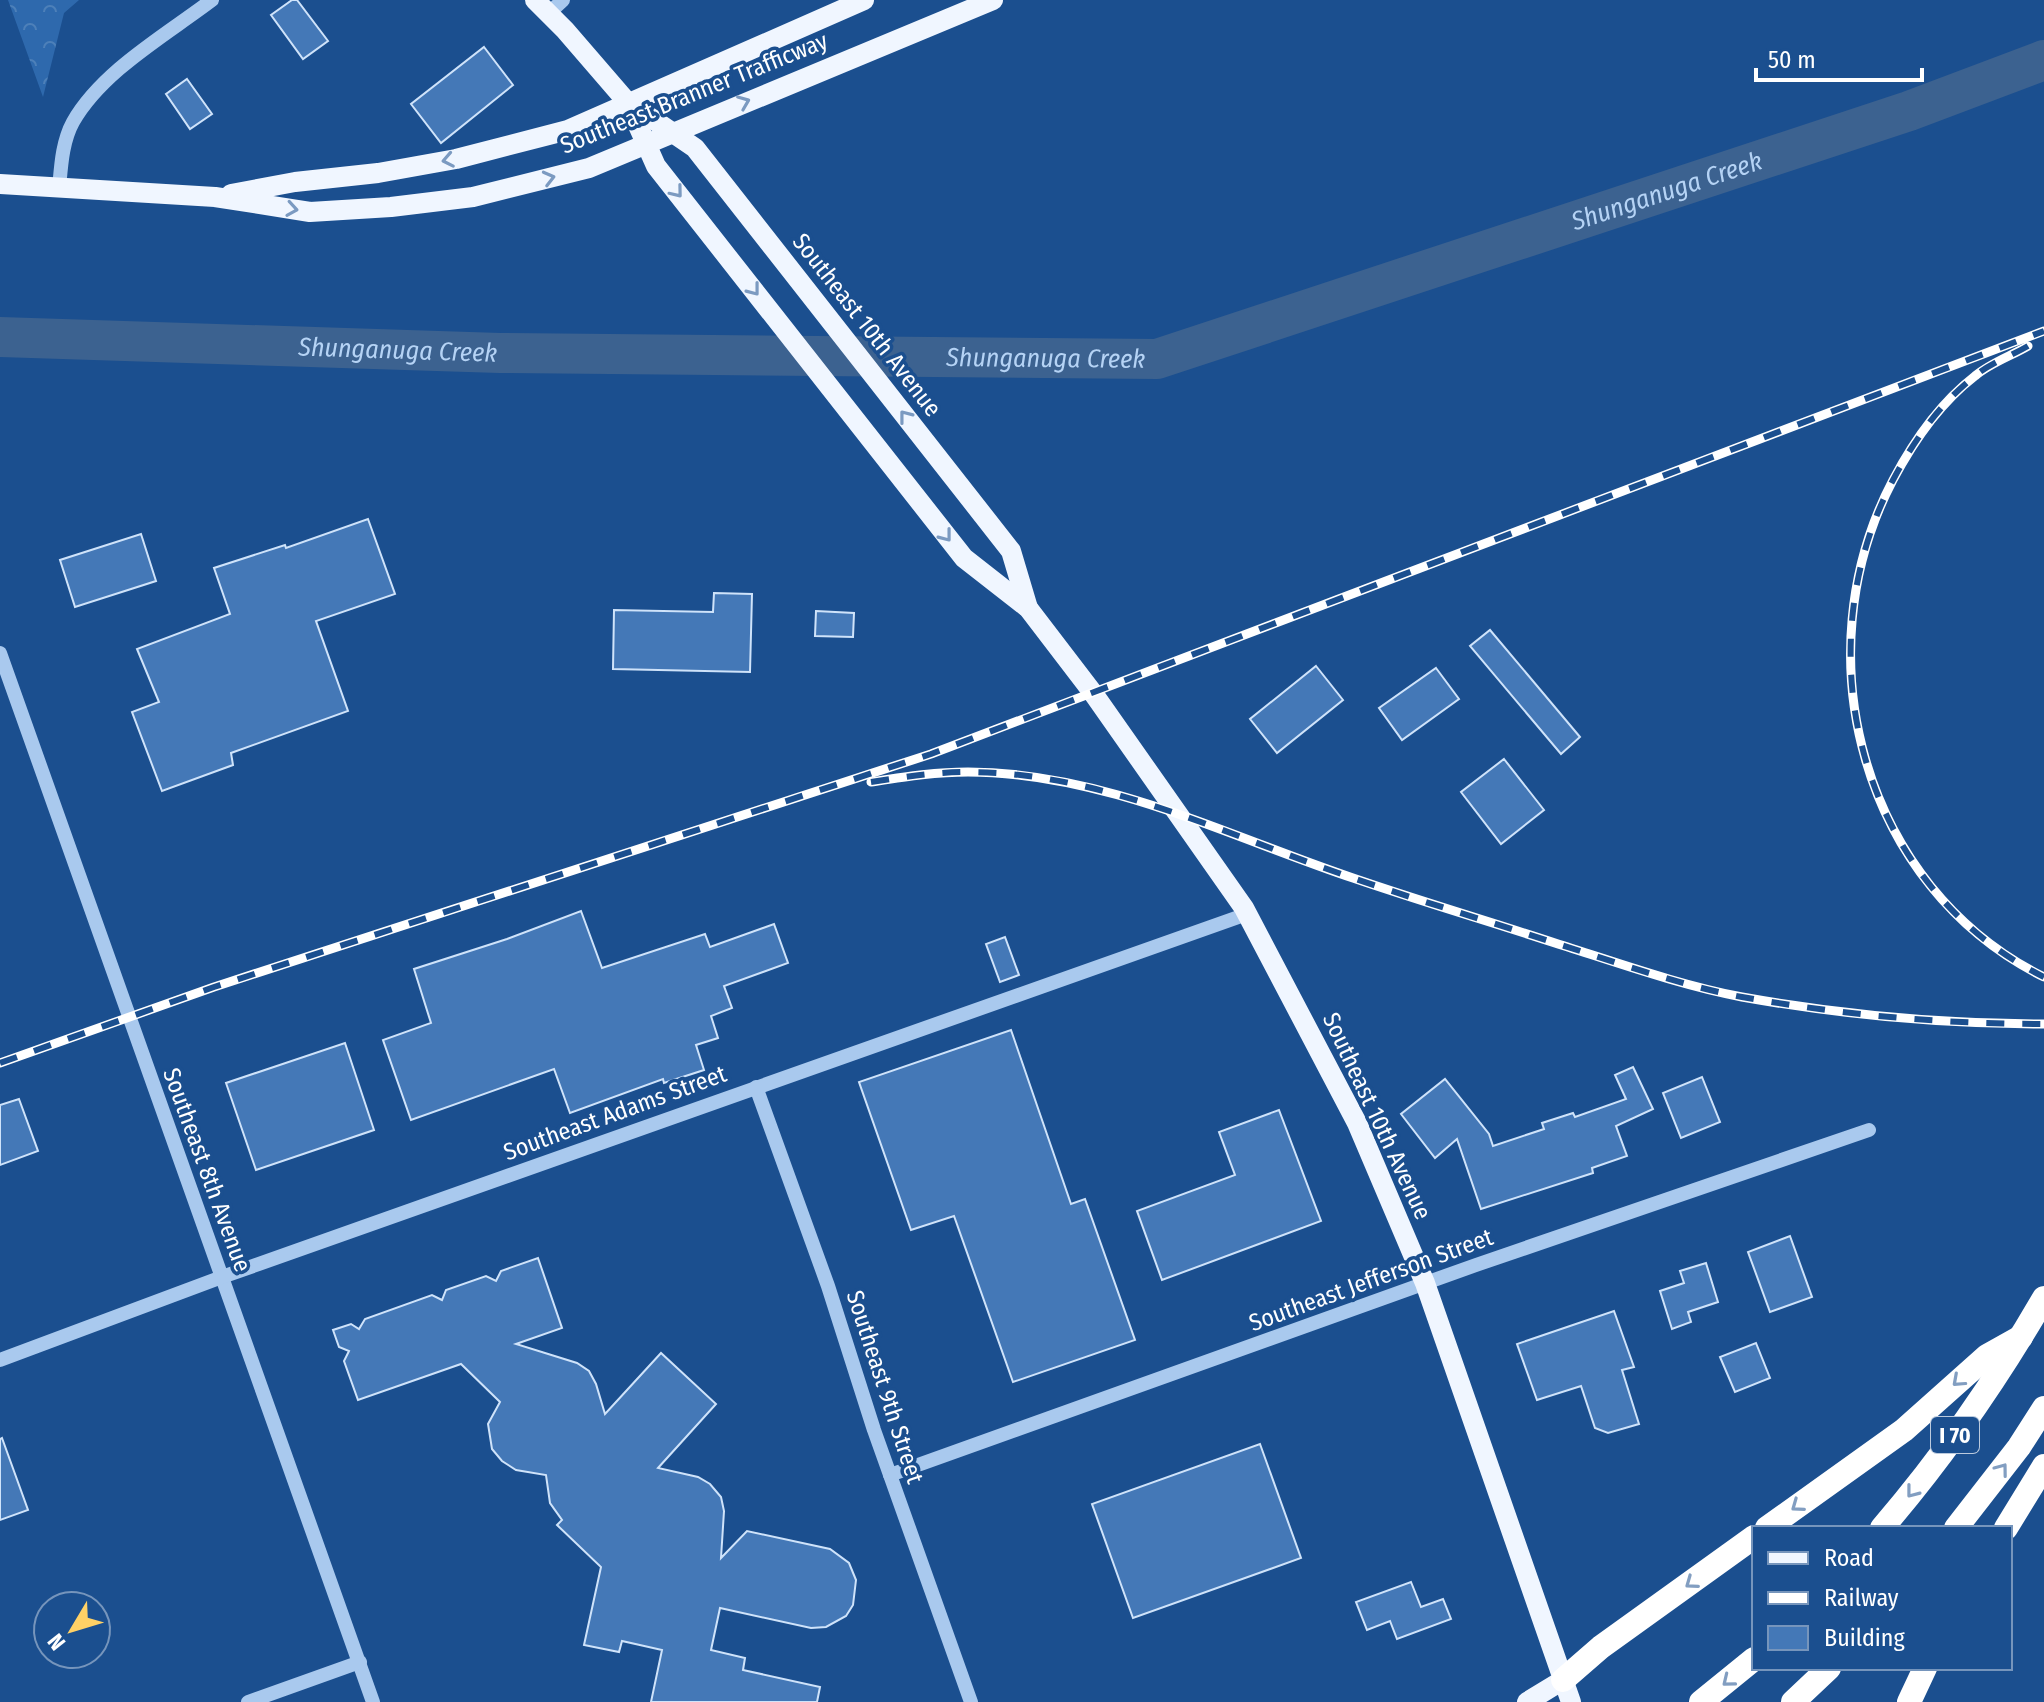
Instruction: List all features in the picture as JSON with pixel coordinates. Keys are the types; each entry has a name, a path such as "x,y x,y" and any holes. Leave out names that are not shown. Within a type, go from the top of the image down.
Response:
{"highway":[{"name":"I 70","path":"1884,1526 1944,1452 2044,1298"},
{"path":"1770,1526 1904,1430 1987,1356 2021,1337"},
{"name":"I 70","path":"1958,1526 2019,1447 2044,1408"},
{"path":"2007,1526 2044,1466"},
{"path":"1568,1694 1601,1647 1752,1538"},
{"path":"1701,1702 1752,1661"},
{"path":"1793,1702 1827,1670"},
{"path":"1909,1702 1924,1670"}],"main road":[{"name":"Southeast Branner Trafficway","path":"215,197 468,156 568,130 864,0"},
{"name":"Southeast Branner Trafficway","path":"0,184 215,197 310,212 473,197 589,168 993,0"},
{"name":"Southeast 10th Avenue","path":"549,4 628,103 656,166 964,558 1028,608 1163,790 1247,914 1357,1123 1425,1283 1568,1694"},
{"name":"Southeast 10th Avenue","path":"628,103 695,148 1011,551 1028,608"},
{"path":"1527,1702 1568,1694"}],"street":[{"path":"59,189 63,154 72,124 92,95 109,77 212,0"},
{"name":"Southeast 8th Avenue","path":"0,653 6,690 222,1277 373,1702"},
{"name":"Southeast Adams Street","path":"0,1360 222,1277 1247,914"},
{"name":"Southeast 9th Street","path":"756,1087 971,1702"},
{"name":"Southeast Jefferson Street","path":"890,1475 1425,1283 1869,1130"},
{"path":"248,1702 360,1662"}],"green space":[{"path":"8,0 79,0 64,13 43,97"}],"building":[{"path":"292,0 297,0 328,41 303,59 271,15"},
{"path":"484,47 513,85 441,143 411,104"},
{"path":"187,79 212,114 190,129 166,94"},
{"path":"368,519 395,594 316,621 348,711 231,753 233,765 162,791 132,712 159,702 137,649 230,614 214,568 285,545 286,548"},
{"path":"141,534 156,581 75,607 60,560"},
{"path":"714,593 752,594 750,672 613,669 614,610 713,612"},
{"path":"816,611 854,613 853,637 815,636"},
{"path":"1490,630 1580,737 1561,754 1470,646"},
{"path":"1316,666 1343,700 1277,753 1250,719"},
{"path":"1436,668 1459,699 1402,740 1379,708"},
{"path":"1504,759 1544,810 1501,844 1461,792"},
{"path":"581,911 602,968 705,934 710,947 774,924 788,963 724,986 732,1008 711,1016 718,1038 696,1045 704,1070 664,1083 663,1079 570,1113 554,1069 411,1120 383,1040 431,1023 414,969"},
{"path":"1005,937 1019,975 1000,982 986,944"},
{"path":"1011,1030 1071,1204 1085,1199 1135,1340 1013,1382 954,1216 911,1230 859,1082"},
{"path":"345,1043 374,1130 256,1170 226,1083"},
{"path":"1633,1067 1653,1109 1616,1126 1627,1156 1592,1168 1593,1173 1481,1209 1457,1139 1435,1158 1401,1114 1445,1079 1489,1134 1493,1146 1544,1129 1542,1123 1573,1113 1575,1117 1626,1099 1615,1075"},
{"path":"1702,1077 1720,1122 1681,1138 1663,1093"},
{"path":"19,1099 38,1151 0,1165 0,1105"},
{"path":"1279,1110 1321,1221 1162,1280 1137,1211 1235,1175 1219,1132"},
{"path":"1790,1236 1812,1297 1770,1312 1748,1252"},
{"path":"538,1258 562,1328 516,1344 577,1363 589,1371 605,1414 661,1353 716,1404 658,1468 698,1477 710,1484 721,1497 724,1511 721,1558 747,1531 830,1549 849,1563 856,1580 853,1605 846,1616 826,1627 811,1628 720,1608 711,1650 745,1658 743,1670 820,1687 817,1702 651,1702 662,1650 622,1641 619,1652 584,1645 601,1567 557,1525 562,1520 550,1503 546,1475 516,1470 502,1461 492,1449 488,1424 500,1402 461,1364 358,1400 344,1361 349,1351 339,1347 333,1330 351,1324 359,1329 365,1319 432,1295 442,1300 446,1290 486,1276 496,1281 501,1271"},
{"path":"1706,1263 1718,1302 1688,1312 1691,1322 1672,1329 1660,1291 1684,1283 1680,1271"},
{"path":"1614,1311 1634,1367 1622,1370 1639,1424 1608,1433 1595,1428 1581,1386 1537,1400 1517,1344"},
{"path":"1756,1343 1770,1378 1735,1392 1720,1357"},
{"path":"0,1439 28,1510 0,1520"},
{"path":"1260,1444 1301,1558 1133,1618 1092,1504"},
{"path":"1411,1582 1421,1607 1443,1599 1451,1619 1397,1639 1390,1621 1367,1630 1356,1602"}],"waterway":[{"name":"Shunganuga Creek","path":"0,337 500,353 1157,359 1909,111 2044,60"}],"railway":[{"path":"0,1063 214,987 931,754 2044,331"},
{"path":"2028,346 1981,371 1950,398 1909,452 1893,480 1866,548 1852,619 1852,690 1866,760 1892,826 1931,886 1981,937 2044,977"},
{"path":"871,782 968,772 1018,775 1068,783 1164,809 1378,886 1648,973 1718,992 1817,1009 1893,1017 2044,1024"}]}
